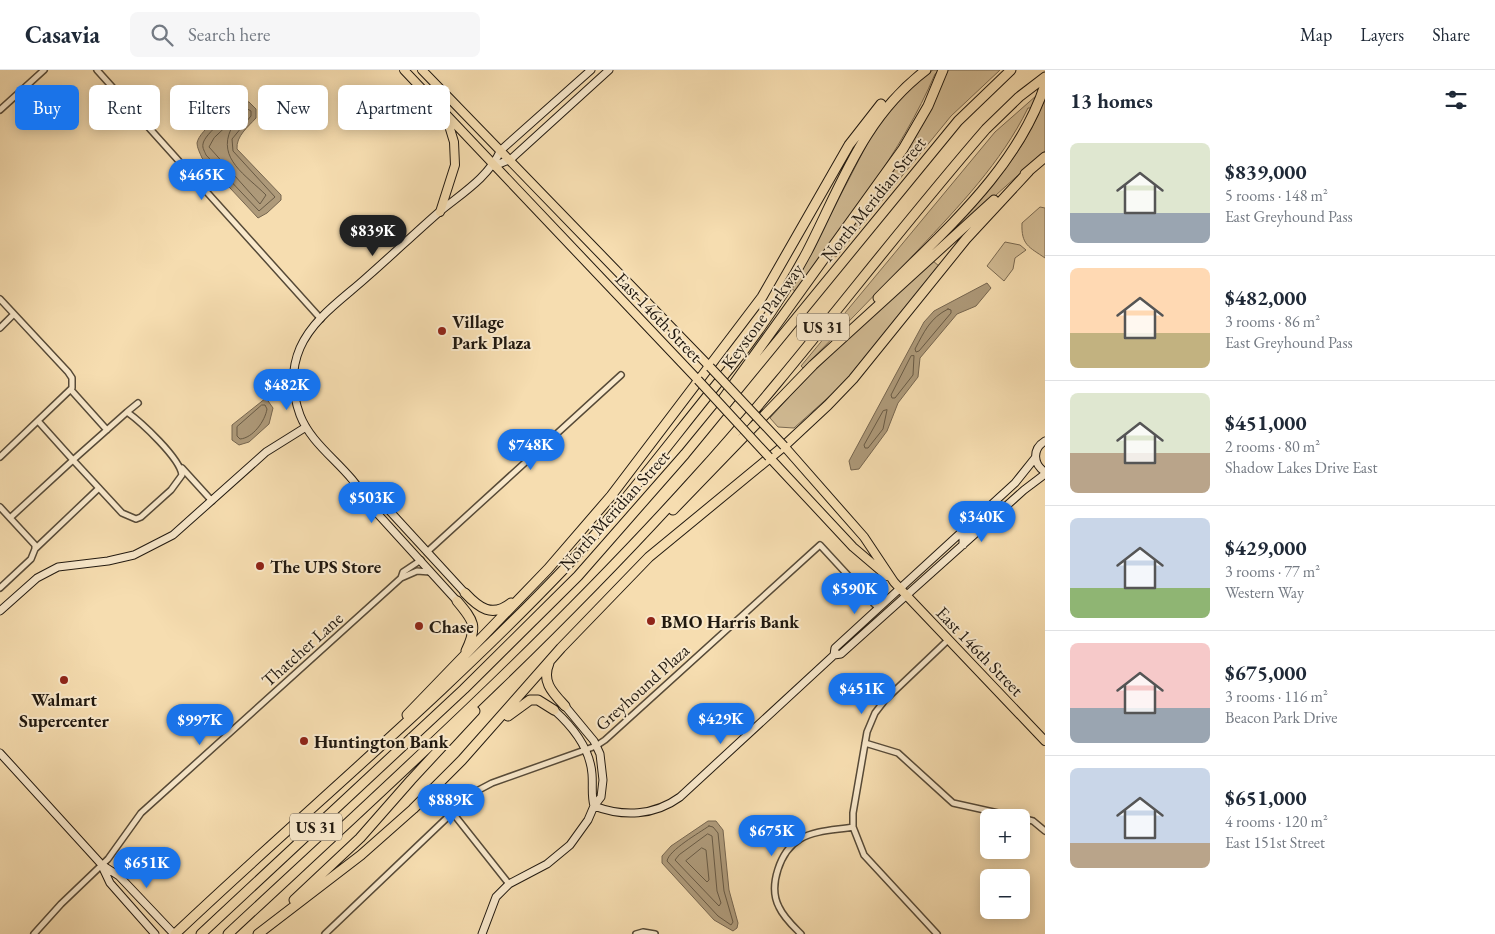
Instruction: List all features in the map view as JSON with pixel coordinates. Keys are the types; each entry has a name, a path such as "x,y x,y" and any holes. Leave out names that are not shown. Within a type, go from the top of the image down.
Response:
{"highway":[{"path":"359,764 548,569 598,513 769,287 859,130 886,99 921,70"},
{"path":"174,934 250,862 428,704 548,585 627,495 762,325 806,254 868,131 896,95 926,70"},
{"name":"Keystone Parkway","path":"685,454 895,161 922,117 943,70"},
{"name":"North Meridian Street","path":"201,934 504,651 601,550 685,454 950,130 974,104 1011,70"},
{"name":"North Meridian Street","path":"228,934 541,640 600,579 726,443 986,130 1019,97 1045,77"},
{"path":"600,579 705,479 988,184 1015,149 1037,107 1045,85"},
{"path":"840,338 1045,157"},
{"path":"260,933 379,840 435,788 478,743 561,648 649,558 784,446 853,379 966,239 1029,172"},
{"path":"465,593 483,609 498,611 512,603 548,569"},
{"path":"457,601 470,618 474,629 473,636 461,660"},
{"path":"260,933 353,846 411,780 541,640"},
{"path":"561,648 546,671 547,682 565,706"},
{"path":"478,743 526,701 538,700 554,710"}],"main road":[{"name":"East 146th Street","path":"404,70 418,85"},
{"name":"East 146th Street","path":"422,70 511,159 784,446 864,537 900,589 1045,741"},
{"name":"East 146th Street","path":"450,119 698,380 853,547 894,582"},
{"path":"440,212 455,165 454,137 450,127"}],"street":[{"path":"0,110 44,70"},
{"path":"97,70 321,318"},
{"path":"457,601 366,501 360,488 306,427 296,402 294,375 301,347 321,318 440,212 463,196 494,166 502,150 591,70"},
{"path":"494,166 511,159 609,70"},
{"path":"0,298 68,372 72,378 72,391 107,430"},
{"path":"0,328 14,314"},
{"path":"428,552 621,375"},
{"path":"0,456 72,391"},
{"path":"10,518 138,403"},
{"path":"127,412 140,421 212,501"},
{"path":"38,421 122,513 136,519 141,517 180,481 182,470 178,464"},
{"path":"0,611 37,578 58,567 108,561 148,550 173,535 266,452 306,427"},
{"path":"834,655 835,648 1025,473 1035,458 1039,446 1045,441"},
{"path":"594,806 628,814 652,812 671,804 834,655 841,654 1045,473 1035,458"},
{"path":"0,588 31,559 35,549 99,488"},
{"path":"360,488 374,494 465,593"},
{"path":"963,545 964,537 985,517 1002,494"},
{"path":"0,507 35,545 35,549"},
{"name":"Greyhound Plaza","path":"596,746 605,740 820,545 878,608"},
{"name":"Thatcher Lane","path":"401,578 403,572 421,560"},
{"name":"Thatcher Lane","path":"34,934 60,904 102,865 141,814 401,578 416,571 430,572"},
{"path":"937,934 867,859 853,827 853,813 870,721 880,706 948,640"},
{"path":"482,934 493,902 510,884 547,864 570,845 588,820 594,806 601,797 603,780 601,760 596,746 565,706"},
{"path":"554,710 572,728 585,749 591,765 591,796 594,806"},
{"path":"865,744 898,753 953,803 980,809"},
{"path":"325,934 473,793 492,783 596,746"},
{"path":"0,753 102,865 119,876 174,934"},
{"path":"452,812 510,884"},
{"path":"1030,820 1045,831"},
{"path":"801,934 781,911 776,898 775,884 783,858 790,847 805,837 853,827"},
{"path":"102,865 110,883 155,934"},
{"path":"636,934 642,932 655,934"}],"shaded area":[{"path":"933,70 943,70 935,74 906,132 889,160 795,291 792,289 879,121 921,78"},
{"path":"947,70 1000,70 951,116 836,257 833,255 881,189 925,120"},
{"path":"1045,88 1045,151 946,240 944,238 999,178 1022,145 1041,108 1028,108 1005,147 964,200 803,368 801,366 995,132"},
{"path":"1040,207 1045,208 1045,258 1027,245 1022,230 1022,223"},
{"path":"1005,242 1020,245 1026,250 1015,258 1013,269 1004,281 987,266"},
{"path":"933,261 939,266 842,385 794,428 778,427 770,418 789,397 849,337"}],"water":[{"path":"248,102 256,109 256,118 248,126"},
{"path":"205,130 244,130 238,140 237,149 281,195 281,200 267,213 258,218 202,158 197,143"},
{"path":"987,283 991,288 976,306 957,314 920,358 918,377 898,403 887,431 859,469 851,470 849,461 924,322 934,311"},
{"path":"266,398 273,408 269,424 249,442 239,445 232,440 232,425"},
{"path":"708,821 716,821 723,830 729,890 738,923 737,928 733,931 714,920 662,863 662,856 671,846"}],"place":[{"name":"Village Park Plaza","path":"442,331"},
{"name":"The UPS Store","path":"260,566"},
{"name":"BMO Harris Bank","path":"651,621"},
{"name":"Chase","path":"419,626"},
{"name":"Walmart Supercenter","path":"64,680"},
{"name":"Huntington Bank","path":"304,741"}]}
